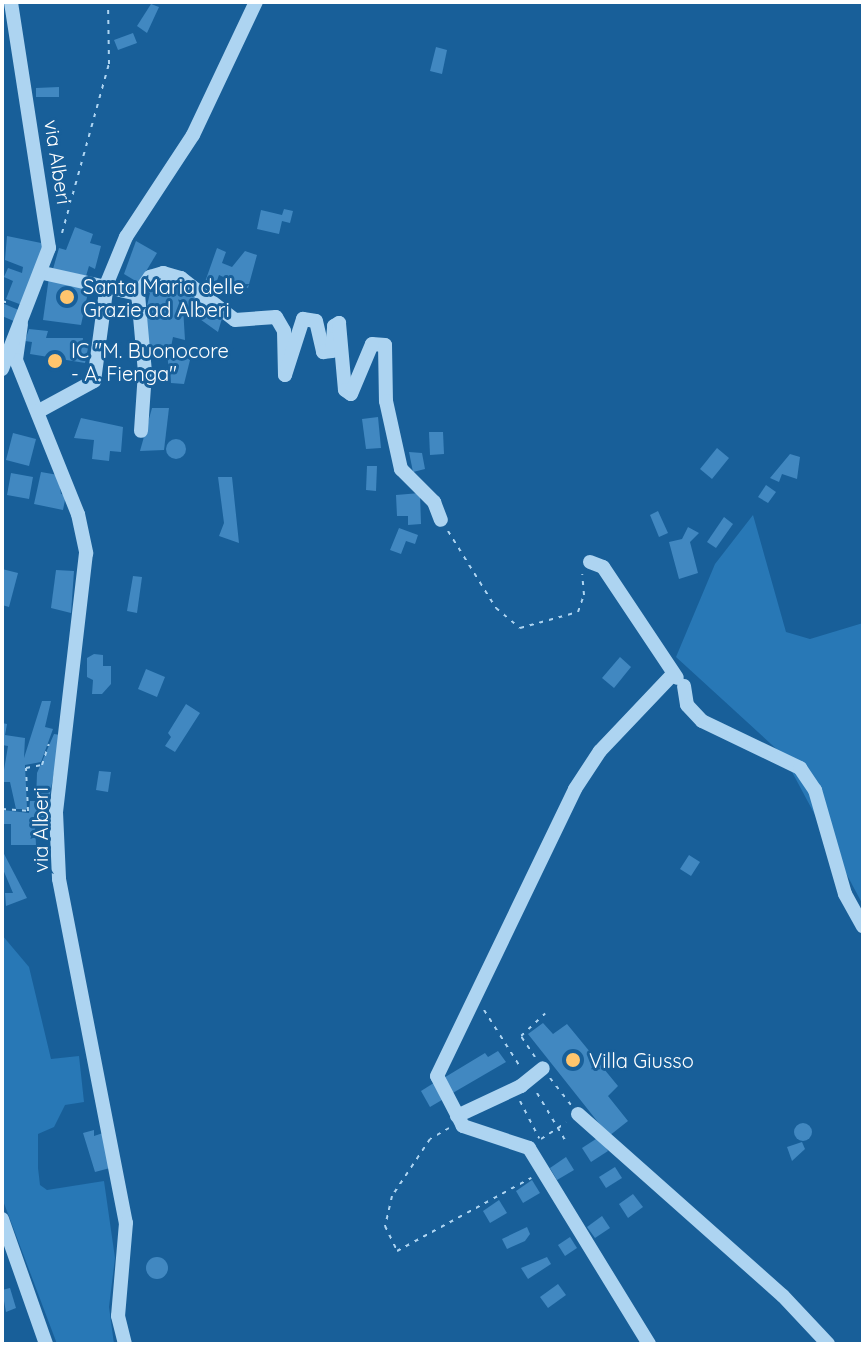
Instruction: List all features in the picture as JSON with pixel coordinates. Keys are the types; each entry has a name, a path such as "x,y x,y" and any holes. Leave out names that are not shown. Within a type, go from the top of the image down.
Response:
{"street":[{"name":"via Alberi","path":"11,2 49,248 43,273 21,324 16,360 78,514 86,553 56,812 59,879 126,1223 118,1316 125,1344"},
{"path":"39,411 94,381 107,283 126,237 193,135 256,2"},
{"path":"43,273 107,283 138,294"},
{"path":"141,431 145,372 138,294 150,277 163,273 181,278 235,320 276,317 284,331 285,375 303,319 316,321 321,350 329,352 339,323 345,390 351,394 372,344 385,345 386,401 401,469 434,502 441,520"},
{"name":"via Alberi","path":"2,369 14,329 21,324"},
{"path":"590,562 603,567 679,681 687,705 702,721 800,768 815,790 845,894 863,926"},
{"path":"649,1344 542,1172 535,1144 459,1119 437,1076 575,789 600,751 679,681"},
{"path":"459,1119 514,1089 543,1068"},
{"path":"578,1114 783,1296 828,1344"},
{"path":"2,1219 46,1344"}],"path":[{"path":"49,248 66,228 107,73 108,2"},
{"path":"441,520 496,608 520,628 578,612 584,595 582,571 590,562"},
{"path":"2,809 28,811 26,768 42,765 52,737"},
{"path":"514,1089 535,1144 558,1129"},
{"path":"459,1119 430,1139 392,1196 385,1226 397,1251 542,1172"}],"shaded area":[{"path":"753,515 786,632 810,639 863,623 863,905 783,755 676,657 715,564"},
{"path":"2,935 29,967 51,1059 79,1056 84,1102 65,1105 54,1127 38,1134 40,1185 47,1190 104,1181 115,1258 109,1307 114,1344 57,1344 2,1198"}],"building":[{"path":"151,4 159,7 147,33 137,26"},
{"path":"133,33 137,43 118,50 114,40"},
{"path":"436,47 447,50 442,74 430,71"},
{"path":"59,87 59,97 36,97 36,88"},
{"path":"284,209 293,211 290,223 282,221 279,234 257,229 261,210 282,215"},
{"path":"75,227 93,234 90,243 101,246 95,269 89,266 86,276 53,269 59,248 66,250"},
{"path":"7,236 46,244 22,305 6,299 13,281 4,277 8,268 22,273 23,267 5,260"},
{"path":"136,241 157,253 139,283 124,274"},
{"path":"217,248 226,252 222,263 232,267 245,251 257,255 248,288 219,275 215,286 205,282"},
{"name":"Santa Maria delle Grazie ad Alberi","path":"49,277 90,283 81,325 43,320"},
{"path":"153,281 170,295 174,284 183,290 185,285 223,315 218,332 183,307 185,340 173,337 171,347 190,360 184,384 171,383 166,348 147,345 142,327 150,293 146,290"},
{"path":"2,303 21,311 16,322 2,316"},
{"path":"29,329 48,331 46,338 83,338 82,347 88,348 85,363 30,354 32,342 25,341"},
{"path":"152,408 169,408 164,450 140,451"},
{"path":"378,417 381,448 366,449 362,419"},
{"path":"81,418 123,427 121,452 110,451 109,461 92,459 94,440 74,438"},
{"path":"429,432 443,432 444,454 430,455"},
{"path":"13,433 36,439 29,466 6,460"},
{"path":"176,439 183,442 186,449 183,456 176,459 169,456 166,449 169,442"},
{"path":"717,448 729,458 712,479 700,469"},
{"path":"409,452 422,453 425,469 413,472"},
{"path":"790,454 800,457 797,479 782,474 779,482 770,478"},
{"path":"367,466 377,466 376,491 366,490"},
{"path":"41,472 58,475 61,494 66,495 63,510 34,504"},
{"path":"11,473 33,477 29,499 7,495"},
{"path":"218,477 232,477 239,543 219,536 224,523"},
{"path":"766,485 776,492 768,503 758,497"},
{"path":"420,493 421,524 408,525 408,516 397,516 396,495"},
{"path":"658,511 668,533 659,537 650,515"},
{"path":"724,517 733,524 716,548 707,542"},
{"path":"688,527 699,533 690,542 698,573 679,579 669,542 682,539"},
{"path":"399,528 418,535 415,544 406,541 401,554 390,550"},
{"path":"2,569 18,573 9,607 2,605"},
{"path":"56,570 74,571 71,613 51,608"},
{"path":"133,576 142,577 137,613 127,611"},
{"path":"94,654 103,655 103,666 111,666 111,684 102,694 92,694 93,680 87,677 87,658"},
{"path":"620,657 631,667 614,688 602,678"},
{"path":"146,669 165,677 157,697 138,689"},
{"path":"42,701 51,701 45,727 53,729 41,762 25,765 27,809 16,809 10,782 2,782 8,746 2,745 2,723 7,724 5,735 25,738 24,758"},
{"path":"186,704 200,713 175,752 165,746 171,737 168,733"},
{"path":"54,734 61,735 44,826 35,826 36,845 11,845 11,824 2,824 2,810 29,813 30,801 36,801 37,773"},
{"path":"99,771 111,772 108,792 96,790"},
{"path":"2,850 27,898 6,906 5,893 13,893 2,867"},
{"path":"689,855 700,862 691,876 680,869"},
{"name":"Villa Giusso","path":"543,1023 553,1034 567,1024 618,1086 608,1096 628,1121 609,1136 528,1034"},
{"path":"498,1051 506,1062 451,1094 442,1079 485,1053 488,1057"},
{"path":"437,1081 447,1097 430,1107 421,1091"},
{"path":"799,1123 807,1123 812,1132 810,1139 799,1141 794,1136 794,1128"},
{"path":"94,1130 94,1136 103,1133 110,1168 95,1172 83,1133"},
{"path":"599,1137 608,1151 591,1162 582,1148"},
{"path":"802,1142 805,1149 792,1161 787,1147"},
{"path":"566,1157 574,1170 557,1180 550,1168"},
{"path":"615,1167 622,1178 606,1188 599,1177"},
{"path":"532,1180 540,1193 523,1203 516,1191"},
{"path":"633,1194 643,1207 628,1218 619,1204"},
{"path":"499,1200 507,1213 490,1223 483,1211"},
{"path":"602,1216 610,1228 595,1238 587,1227"},
{"path":"527,1227 530,1234 525,1241 507,1249 502,1239"},
{"path":"570,1237 577,1248 565,1256 558,1245"},
{"path":"157,1257 165,1260 168,1268 165,1276 157,1279 149,1276 146,1268 149,1260"},
{"path":"547,1257 551,1264 528,1279 521,1268"},
{"path":"558,1284 566,1295 548,1308 540,1297"},
{"path":"10,1288 16,1308 6,1312 2,1290"}],"place":[{"name":"Santa Maria delle Grazie ad Alberi","path":"67,297"},
{"name":"IC \"M. Buonocore - A. Fienga\"","path":"55,361"},
{"name":"Villa Giusso","path":"573,1060"}]}
